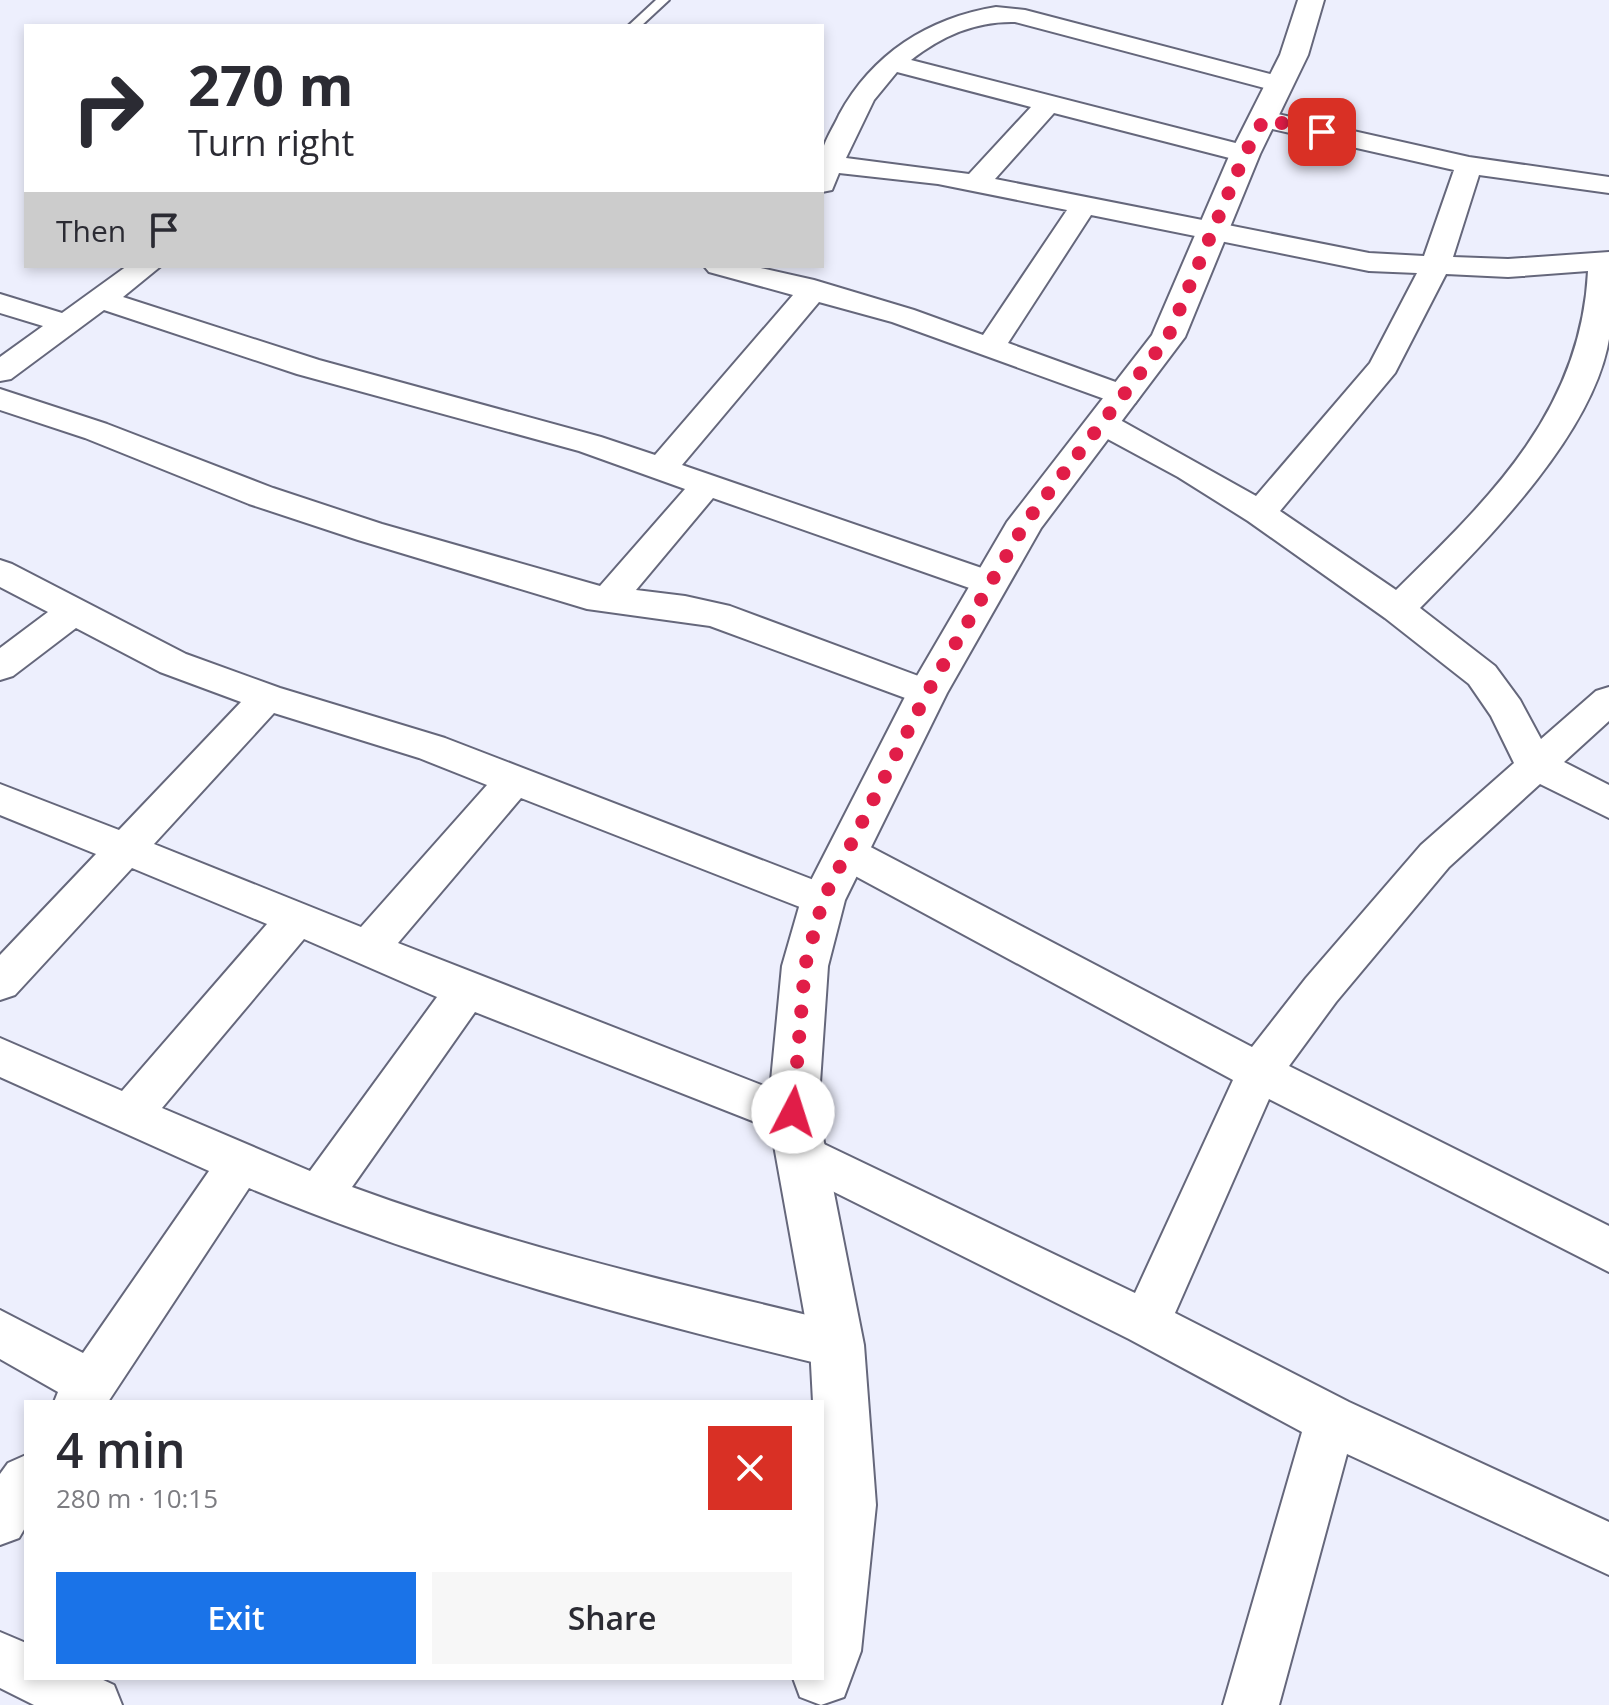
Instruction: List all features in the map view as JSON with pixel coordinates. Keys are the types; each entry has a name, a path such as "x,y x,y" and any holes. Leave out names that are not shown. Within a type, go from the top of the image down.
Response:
{"street":[{"path":"824,1671 831,1651 847,1505 837,1345 798,1136 805,966 823,900 927,693 1026,522 1168,337 1212,230 1294,55 1311,0"},
{"path":"1263,119 997,12 974,16 936,32 892,63 867,91 825,174 975,184 1369,262 1508,268 1606,261 1598,326 1574,396 1541,451 1499,508 1398,609"},
{"path":"892,63 1049,103 1263,119 1469,165 1609,185"},
{"path":"975,184 1049,103"},
{"path":"1260,513 1384,366 1435,267 1469,165"},
{"path":"990,347 1084,205"},
{"path":"0,372 143,268"},
{"path":"731,268 799,279 990,347 1113,410 1190,470 1260,513 1398,609 1482,675 1507,710 1534,764 1609,803"},
{"path":"661,469 799,279"},
{"path":"103,300 308,367 590,444 990,583"},
{"path":"0,303 67,324"},
{"path":"0,399 96,431 261,496 370,532 566,591 717,615 927,693"},
{"path":"609,599 706,485"},
{"path":"0,572 173,663 267,697 432,748 823,900"},
{"path":"0,667 74,611"},
{"path":"0,983 267,697"},
{"path":"1146,1323 1259,1072 1321,990 1435,856 1534,764 1609,700"},
{"path":"368,948 515,779"},
{"path":"0,799 297,918 798,1136 1331,1420 1609,1549"},
{"path":"847,853 1259,1072 1609,1250"},
{"path":"130,1114 297,918"},
{"path":"320,1195 466,990"},
{"path":"0,1057 240,1163 393,1224 609,1289 837,1345"},
{"path":"0,1333 85,1393 240,1163"},
{"path":"1251,1705 1331,1420"},
{"path":"0,1519 24,1484"},
{"path":"0,1659 24,1670"},
{"path":"43,1680 94,1705"},
{"path":"811,1705 821,1680"}],"lane":[{"path":"636,24 663,0"}],"route":[{"path":"793,1112 805,966 823,900 927,693 1026,522 1168,337 1245,154 1264,119 1322,132"}]}
